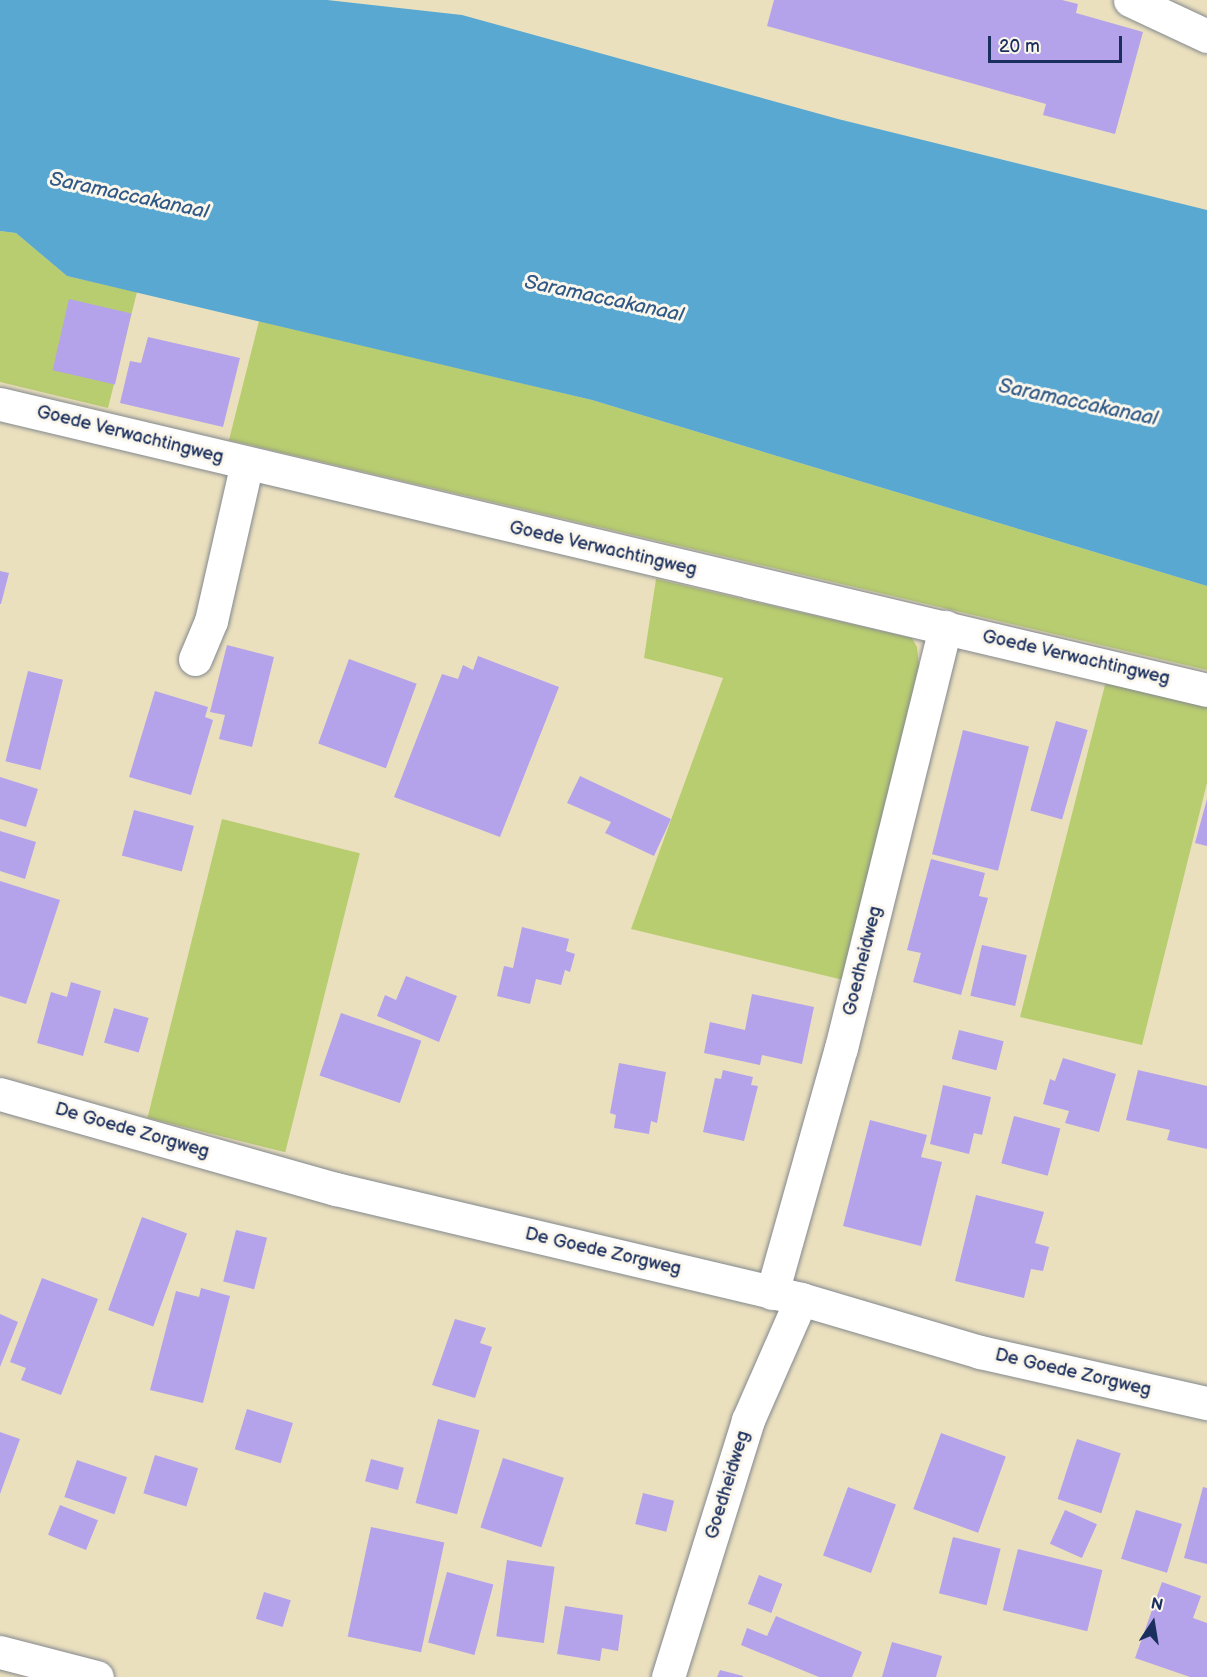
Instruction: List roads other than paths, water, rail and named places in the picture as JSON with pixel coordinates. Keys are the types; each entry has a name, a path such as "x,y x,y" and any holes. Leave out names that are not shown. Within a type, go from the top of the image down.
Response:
{"street":[{"path":"1131,0 1207,36"},
{"name":"Goede Verwachtingweg","path":"0,404 1207,690"},
{"path":"195,659 211,621 247,463"},
{"name":"Goedheidweg","path":"668,1677 787,1296 841,1048 945,627"},
{"name":"De Goede Zorgweg","path":"0,1094 336,1189 787,1296 980,1352 1207,1403"},
{"path":"0,1652 98,1677"}],"water":[{"name":"Saramaccakanaal","path":"0,0 327,0 462,15 838,119 1207,210 1207,586 592,400 67,276 16,233 0,231"}]}
